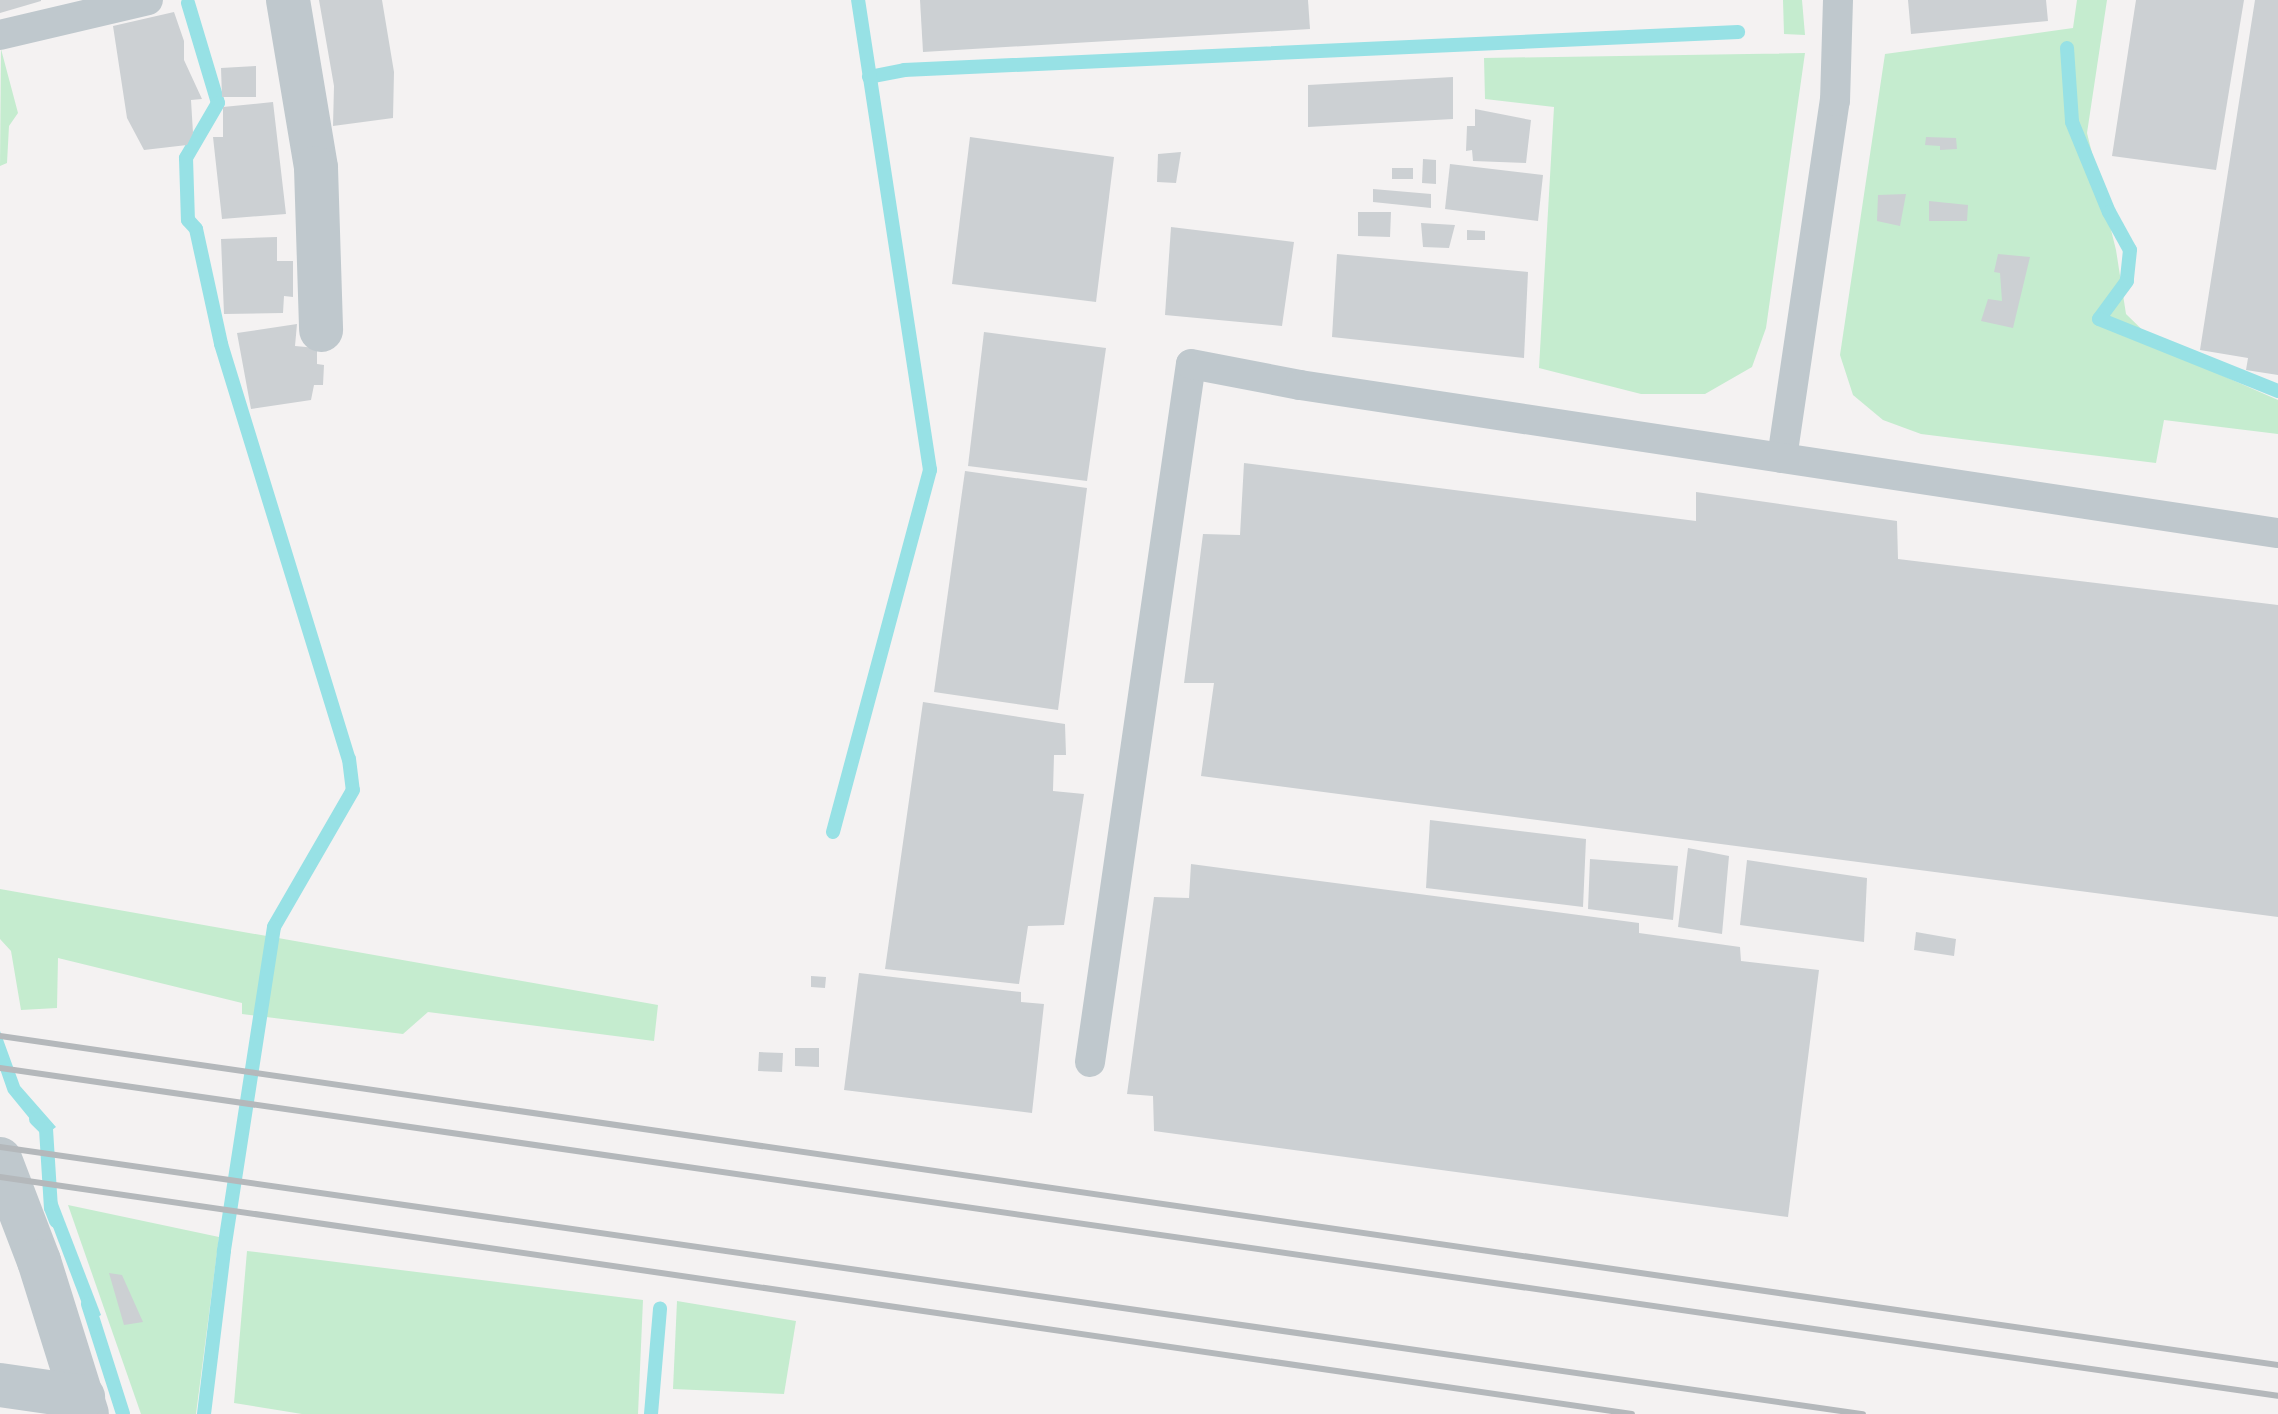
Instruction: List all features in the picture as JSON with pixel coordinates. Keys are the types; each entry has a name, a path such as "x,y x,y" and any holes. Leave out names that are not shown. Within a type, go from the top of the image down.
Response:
{"street":[{"path":"288,0 316,168 321,330"},
{"path":"0,1159 19,1262 85,1406"},
{"path":"0,1385 85,1406"}],"lane":[{"path":"0,35 148,0"},
{"path":"1782,458 1835,101 1838,0"},
{"path":"1090,1062 1191,364 1300,385 2278,533"}],"green space":[{"path":"1783,0 1802,0 1805,35 1784,34"},
{"path":"2077,0 2107,0 2087,133 2116,250 2126,314 2162,349 2278,400 2278,434 2164,420 2156,463 1921,434 1883,420 1853,395 1840,355 1885,54 2073,28"},
{"path":"1,49 18,113 9,126 7,163 0,166"},
{"path":"1805,53 1766,328 1752,367 1705,394 1641,394 1539,368 1554,107 1485,99 1484,58"},
{"path":"0,889 658,1005 654,1041 428,1012 403,1034 242,1014 242,1003 58,958 57,1008 21,1010 11,951 0,939"},
{"path":"68,1205 219,1237 196,1414 141,1414"},
{"path":"247,1251 643,1300 638,1414 302,1414 234,1403"},
{"path":"677,1301 796,1321 784,1394 673,1389"}],"water":[{"path":"0,1031 20,1086 56,1127 44,1136 8,1092 0,1069"},
{"path":"57,1201 101,1315 89,1322 45,1206"}],"building":[{"path":"0,0 41,0 41,1 0,13"},
{"path":"319,0 382,0 394,72 393,118 333,126 334,86"},
{"path":"920,0 1308,0 1310,29 923,52"},
{"path":"1908,0 2046,0 2048,21 1911,34"},
{"path":"2136,0 2244,0 2216,170 2112,156"},
{"path":"2255,0 2278,0 2278,375 2246,370 2248,358 2200,350"},
{"path":"174,12 184,41 184,60 202,99 191,100 193,133 187,145 144,150 127,118 113,26"},
{"path":"256,66 256,97 222,97 221,68"},
{"path":"1453,77 1453,119 1308,127 1308,85"},
{"path":"273,102 286,214 222,219 213,137 223,137 223,107"},
{"path":"1475,109 1531,120 1526,163 1473,161 1472,150 1466,151 1467,126 1475,126"},
{"path":"970,137 1114,157 1096,302 952,284"},
{"path":"1926,137 1956,138 1957,149 1940,150 1940,146 1925,145"},
{"path":"1181,152 1176,183 1157,182 1158,154"},
{"path":"1423,159 1436,160 1436,184 1422,183"},
{"path":"1450,164 1543,175 1538,221 1445,209"},
{"path":"1392,168 1413,168 1413,179 1392,179"},
{"path":"1373,189 1431,194 1431,208 1373,202"},
{"path":"1906,194 1900,226 1877,221 1878,195"},
{"path":"1929,201 1968,205 1967,221 1929,221"},
{"path":"1358,212 1391,212 1390,237 1358,236"},
{"path":"1421,223 1455,225 1449,248 1423,247"},
{"path":"1171,227 1294,242 1282,326 1165,315"},
{"path":"1467,230 1485,231 1485,240 1467,240"},
{"path":"277,237 277,261 293,261 293,297 284,296 283,313 224,314 221,239"},
{"path":"1337,254 1528,272 1524,358 1332,337"},
{"path":"1998,254 2030,257 2013,328 1981,321 1988,299 2002,301 2000,273 1994,272"},
{"path":"297,324 295,346 317,348 317,364 324,365 323,385 314,385 311,400 251,409 237,333"},
{"path":"984,332 1106,348 1087,481 968,466"},
{"path":"1244,463 1696,521 1696,492 1897,521 1898,559 2278,605 2278,917 1201,776 1214,683 1184,683 1203,534 1240,535"},
{"path":"965,471 1087,488 1058,710 934,692"},
{"path":"923,702 1065,724 1066,755 1054,755 1053,791 1084,794 1064,925 1028,926 1019,984 885,969"},
{"path":"1430,820 1586,839 1583,907 1426,888"},
{"path":"1688,848 1729,856 1722,934 1678,927"},
{"path":"1590,859 1678,866 1673,920 1588,909"},
{"path":"1747,860 1867,878 1864,942 1740,925"},
{"path":"1191,864 1639,923 1639,933 1740,947 1741,961 1819,970 1788,1217 1154,1131 1153,1096 1127,1094 1154,897 1189,898"},
{"path":"1916,932 1956,939 1954,956 1914,950"},
{"path":"859,973 1021,992 1021,1002 1044,1004 1032,1113 844,1090"},
{"path":"811,976 826,977 825,988 811,987"},
{"path":"795,1048 819,1048 819,1067 795,1066"},
{"path":"759,1052 783,1053 782,1072 758,1071"},
{"path":"109,1273 122,1275 143,1322 124,1325"}],"waterway":[{"path":"833,832 930,470 858,0"},
{"path":"188,3 218,103 186,158 188,220 196,229 221,344 349,759 353,790 274,927 224,1251 204,1414"},
{"path":"869,77 904,70 1738,32"},
{"path":"2067,48 2072,122 2109,212 2130,250 2127,281 2099,319 2278,391"},
{"path":"36,1119 46,1129 51,1208 56,1221"},
{"path":"88,1304 123,1414"},
{"path":"651,1414 660,1308"}],"railway":[{"path":"0,1036 2278,1365"},
{"path":"0,1068 2278,1396"},
{"path":"0,1147 1863,1414"},
{"path":"0,1177 1632,1414"}]}
